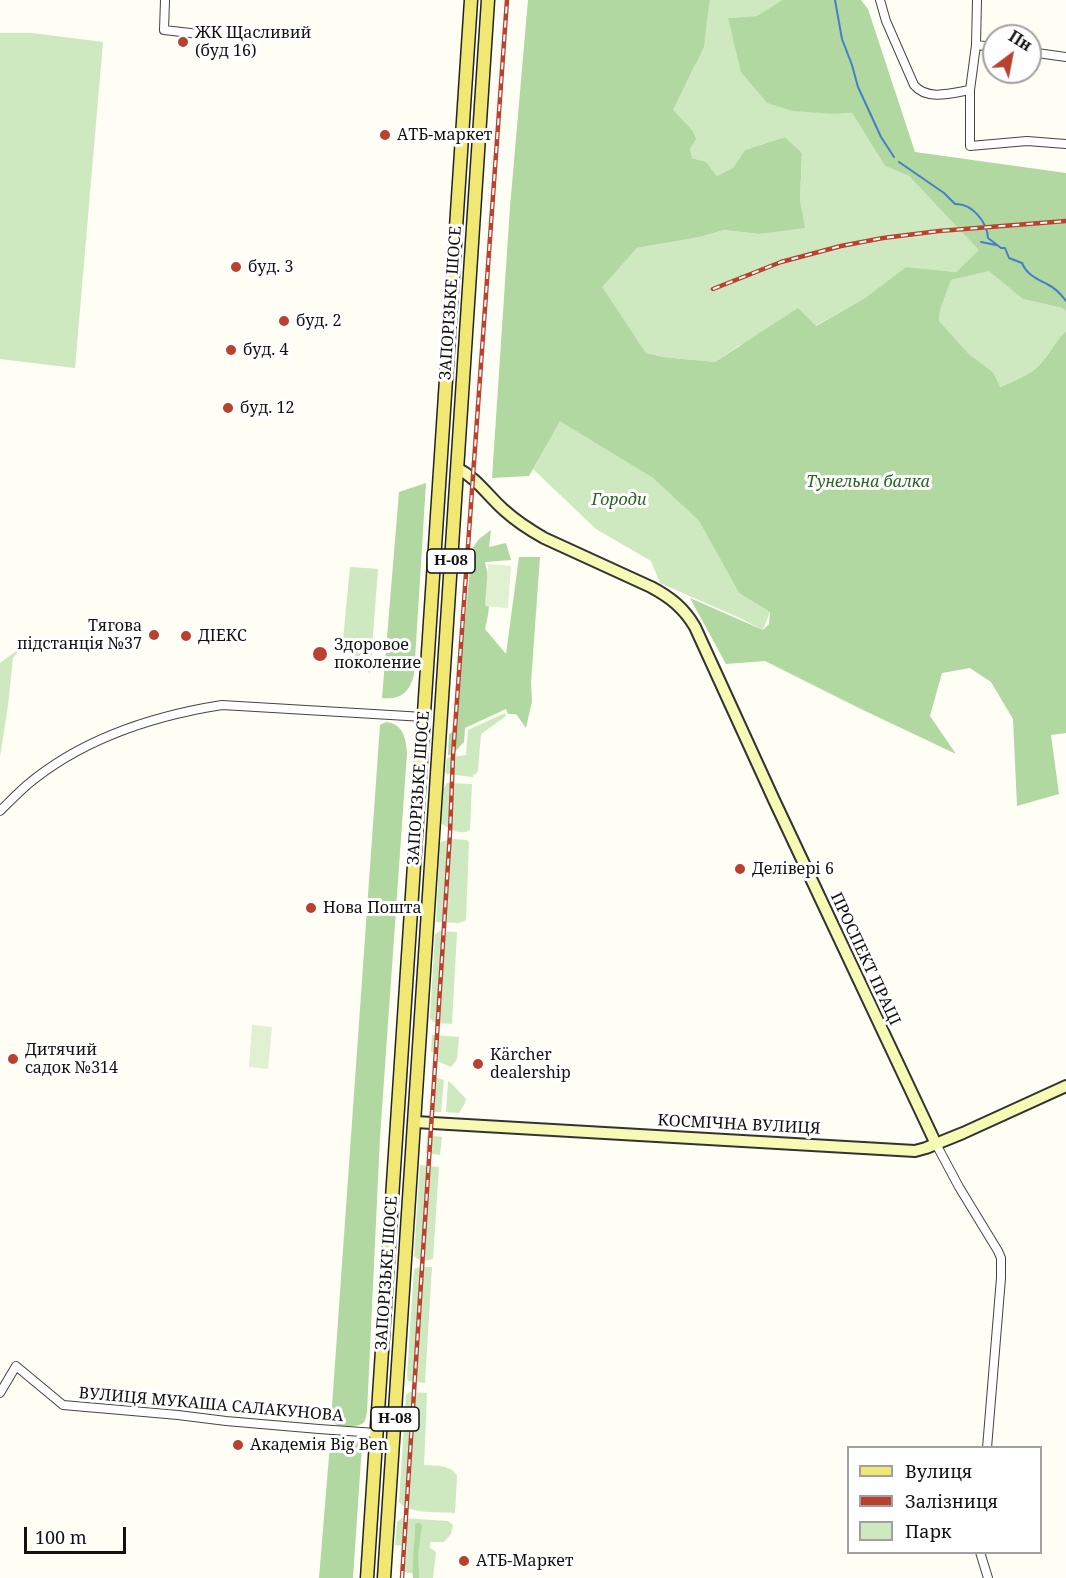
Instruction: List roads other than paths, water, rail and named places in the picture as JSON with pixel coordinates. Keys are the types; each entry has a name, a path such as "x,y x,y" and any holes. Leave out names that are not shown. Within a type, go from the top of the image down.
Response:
{"main road":[{"name":"ЗАПОРІЗЬКЕ ШОСЕ","path":"367,1578 471,0"},
{"name":"ЗАПОРІЗЬКЕ ШОСЕ","path":"384,1578 488,0"},
{"path":"439,468 457,468"},
{"path":"424,717 440,718"},
{"name":"КОСМІЧНА ВУЛИЦЯ","path":"397,1121 415,1122"}],"street":[{"path":"165,0 164,30 199,34"},
{"path":"880,0 886,21 918,91 936,95 970,90"},
{"path":"977,0 976,45 970,90 970,146 1027,141 1066,144"},
{"path":"976,45 982,46"},
{"path":"1042,54 1066,57"},
{"name":"ПРОСПЕКТ ПРАЦІ","path":"457,468 472,477 506,512 530,530 668,596 685,612 695,627 936,1144 998,1251 1001,1278 987,1446"},
{"path":"0,811 27,785 84,747 130,726 191,710 222,705 424,717"},
{"name":"КОСМІЧНА ВУЛИЦЯ","path":"415,1122 905,1151 921,1150 936,1144 1066,1086"},
{"name":"ВУЛИЦЯ МУКАША САЛАКУНОВА","path":"0,1393 16,1366 63,1405 178,1414 319,1430 376,1432"},
{"path":"981,1554 988,1578"}],"waterway":[{"path":"835,0 842,39 858,87 881,137 894,157"},
{"path":"899,162 944,193 955,204 973,210 982,220 988,238 1001,248 1005,248 1009,258 1022,263 1029,274 1053,287 1066,301"},
{"path":"981,242 996,245"}],"railway":[{"path":"402,1578 453,756 507,0"},
{"path":"713,289 781,262 841,246 939,231 1066,221"}],"place":[{"name":"ЖК Щасливий (буд 16)","path":"183,42"},
{"name":"АТБ-маркет","path":"385,135"},
{"name":"буд. 3","path":"236,267"},
{"name":"буд. 2","path":"284,321"},
{"name":"буд. 4","path":"231,350"},
{"name":"буд. 12","path":"228,408"},
{"name":"Тягова пiдстанцiя №37","path":"154,635"},
{"name":"ДІЕКС","path":"186,636"},
{"name":"Здоровое поколение","path":"320,654"},
{"name":"Делівері 6","path":"740,869"},
{"name":"Нова Пошта","path":"311,908"},
{"name":"Дитячий садок №314","path":"13,1059"},
{"name":"Kärcher dealership","path":"478,1064"},
{"name":"Академія Big Ben","path":"238,1445"},
{"name":"АТБ-Маркет","path":"464,1561"}],"park label":[{"name":"Тунельна балка","path":"868,482"},
{"name":"Городи","path":"619,500"}]}
